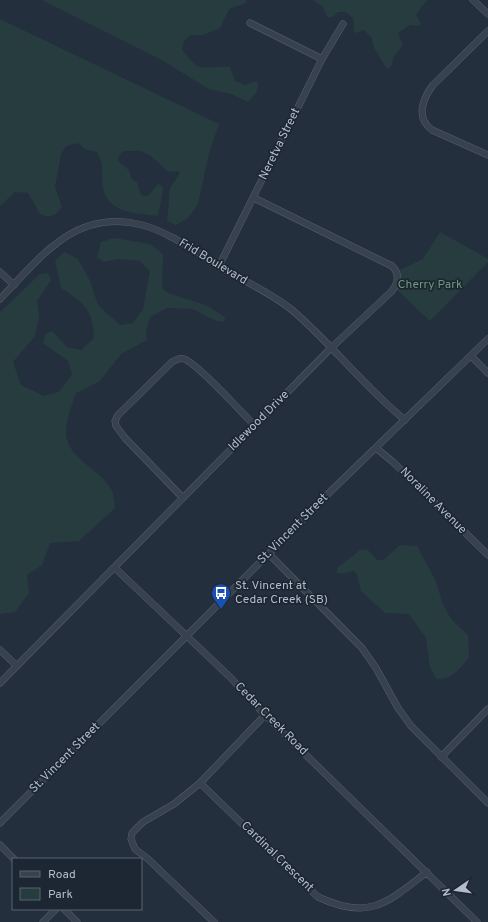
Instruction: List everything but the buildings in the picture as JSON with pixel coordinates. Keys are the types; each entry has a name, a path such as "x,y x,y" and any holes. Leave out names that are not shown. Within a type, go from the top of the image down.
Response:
{"street":[{"path":"473,0 488,14"},
{"path":"250,23 322,59"},
{"name":"Neretva Street","path":"219,266 322,59 343,24"},
{"path":"488,31 430,90 424,100 422,112 426,125 432,130 488,155"},
{"name":"Idlewood Drive","path":"0,683 331,348 391,292 398,278 396,270 388,264 254,198"},
{"name":"Frid Boulevard","path":"0,299 52,247 64,238 88,226 111,222 132,222 152,228 170,236 284,305 331,348 389,407 405,420"},
{"path":"0,272 14,286"},
{"name":"St. Vincent Street","path":"0,822 332,490 488,339"},
{"path":"471,356 488,373"},
{"path":"183,498 125,438 116,426 115,421 118,415 172,362 179,358 185,359 197,368 254,425"},
{"name":"Noraline Avenue","path":"376,448 393,462 488,555"},
{"path":"269,554 362,648 376,668 398,708 411,726 488,803"},
{"name":"Cedar Creek Road","path":"115,568 231,678 265,714 477,922"},
{"path":"0,650 16,666"},
{"path":"441,757 488,709"},
{"path":"214,922 172,881 135,849 130,839 136,827 174,804 200,783 265,714"},
{"name":"Cardinal Crescent","path":"200,783 318,897 335,905 354,908 374,907 392,899 427,872"},
{"path":"0,845 13,858"},
{"path":"43,922 55,910"},
{"path":"65,910 77,922"}],"green space":[{"path":"42,0 246,0 246,3 229,9 220,28 203,35 191,35 184,41 182,49 193,63 198,66 208,68 230,67 235,81 245,85 256,81 258,85 256,93 248,102 231,94 209,89 160,59"},
{"path":"313,0 427,0 416,15 421,23 419,26 410,25 398,33 403,45 394,56 391,66 387,69 374,48 372,38 364,30 356,33 354,32 353,18 346,12 338,12 333,17 327,17 323,7"},
{"path":"0,19 219,124 209,153 198,204 188,218 176,225 167,221 170,188 180,173 177,171 167,171 151,156 141,151 123,151 119,156 118,161 129,170 132,179 137,182 141,195 149,195 158,184 162,186 163,190 158,216 129,212 113,205 107,199 102,178 101,162 97,152 85,149 78,143 66,146 61,154 55,187 62,207 56,214 48,217 40,214 28,193 15,192 0,206"},
{"name":"Cherry Park","path":"440,232 488,259 488,262 430,321 396,289 401,280 400,270 423,259"},
{"path":"114,238 150,244 163,254 162,288 168,293 208,306 225,317 224,322 216,321 193,309 167,308 150,317 146,331 147,340 121,354 100,381 76,393 67,422 67,441 77,456 106,482 112,491 115,508 79,541 50,543 42,565 27,575 29,593 15,612 0,614 0,312 40,274 48,273 51,280 37,301 39,316 35,336 13,362 21,385 44,396 60,391 72,374 68,361 43,343 45,334 52,331 67,347 81,350 94,338 92,320 86,308 76,298 61,288 55,261 64,252 78,259 90,281 98,305 120,325 133,323 143,309 150,271 140,261 118,259 103,262 97,257 101,242"},
{"path":"400,545 417,546 436,581 442,602 451,619 468,635 469,657 456,672 447,678 437,679 430,668 426,638 409,614 385,613 361,591 357,575 354,571 340,574 337,573 337,568 360,550 367,549 377,560 383,560"}],"place":[{"name":"St. Vincent at Cedar Creek (SB)","path":"221,610"}]}
